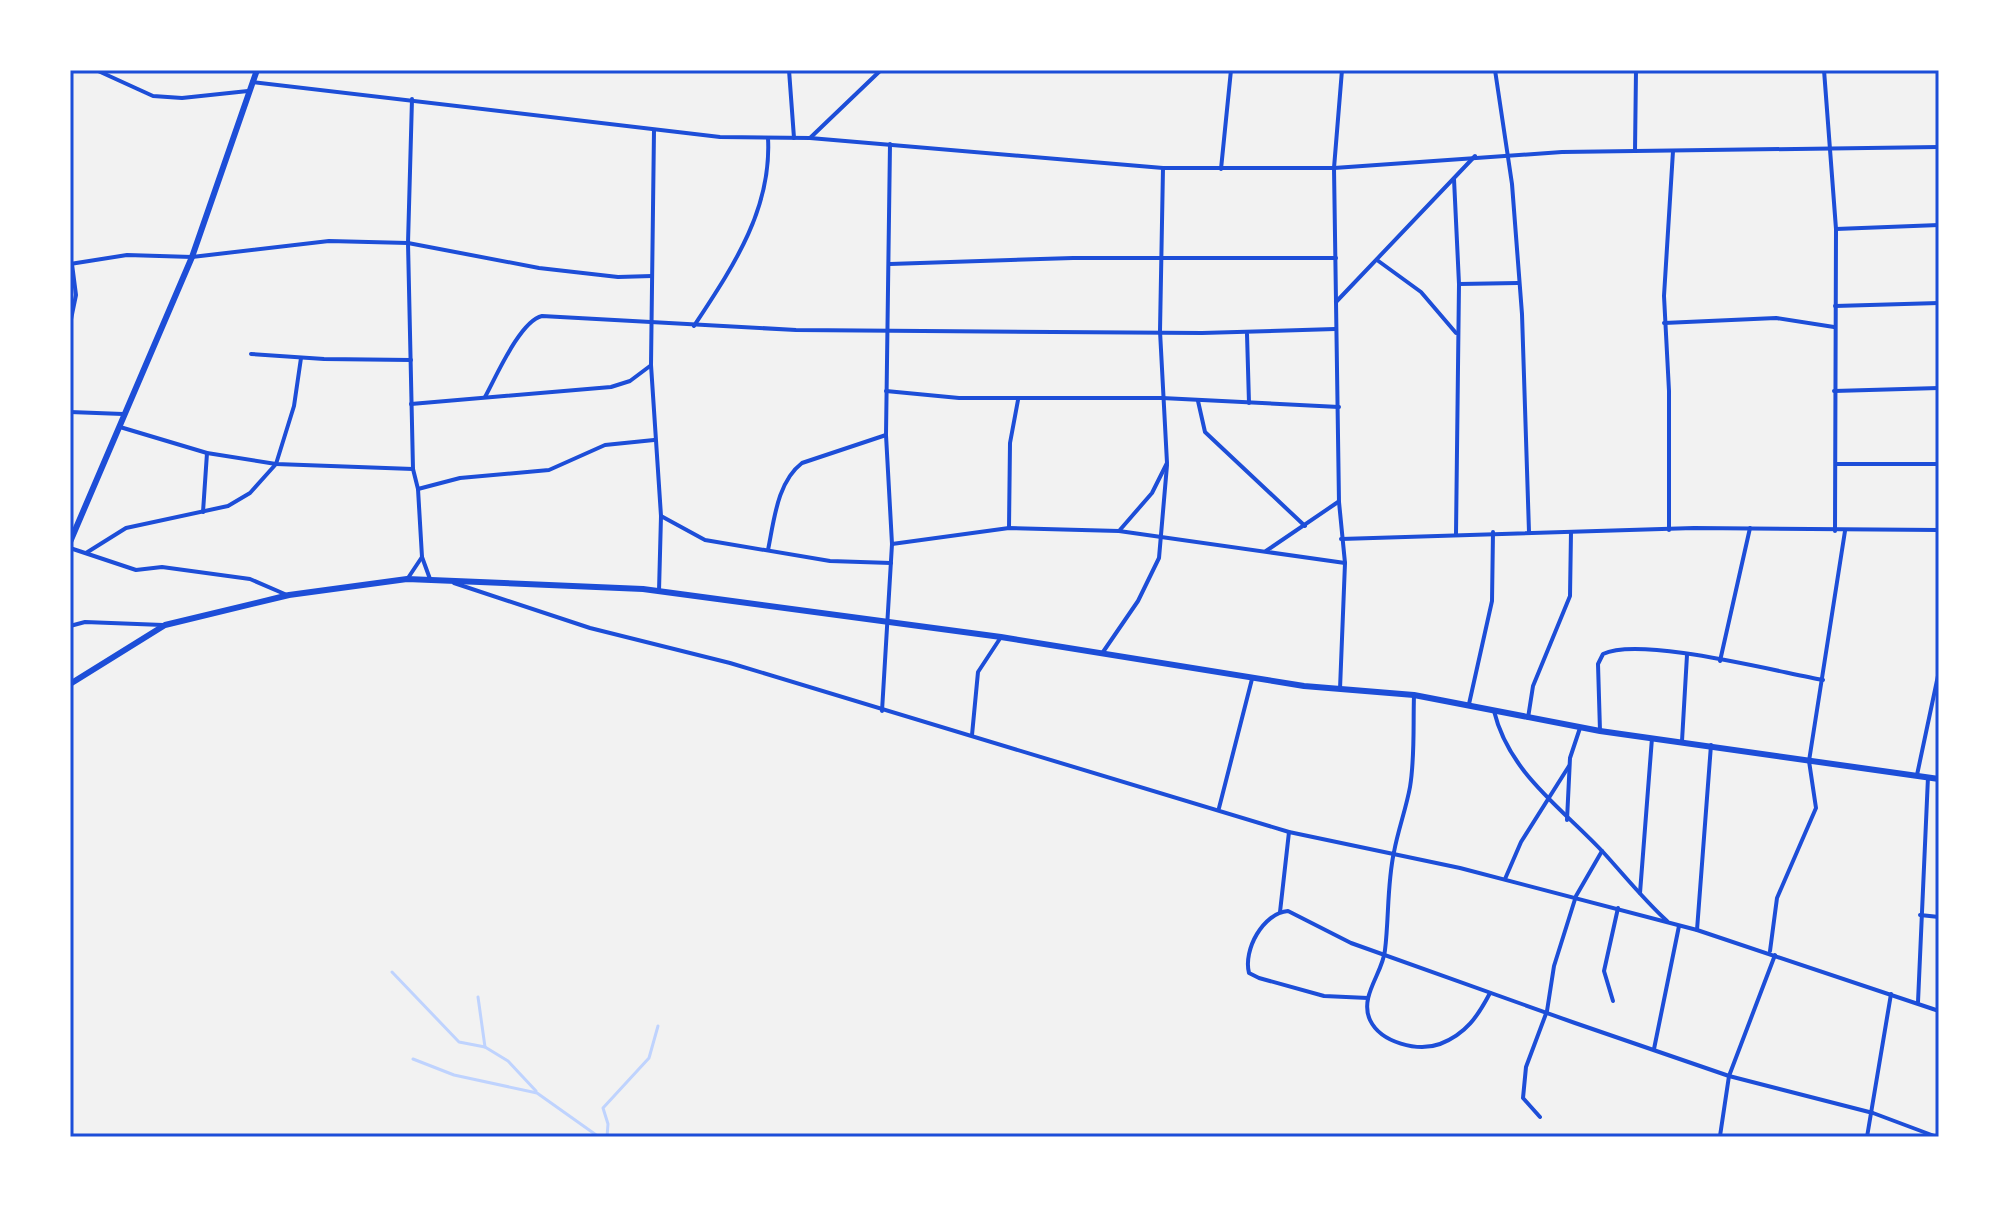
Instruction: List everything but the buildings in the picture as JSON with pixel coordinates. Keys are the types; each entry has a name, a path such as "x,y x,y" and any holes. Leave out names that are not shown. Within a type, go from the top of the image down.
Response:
{"street":[{"path":"96,70 153,96 182,98 248,91"},
{"path":"257,70 192,257 70,545 136,570 162,567 250,579 289,595"},
{"path":"789,70 794,138"},
{"path":"810,138 881,70"},
{"path":"1221,169 1231,70"},
{"path":"1340,689 1345,563 1339,502 1334,168 1342,70"},
{"path":"1495,70 1507,156 1518,283 1529,532"},
{"path":"1635,151 1636,70"},
{"path":"1824,70 1836,229 1835,531"},
{"path":"252,82 654,130 810,138 1163,168 1334,168 1475,156 1939,147"},
{"path":"412,99 408,243 413,469 418,489 422,557 430,579"},
{"path":"654,130 651,365 661,516 659,591"},
{"path":"694,326 738,254 765,194 768,138"},
{"path":"882,711 892,544 886,435 890,144"},
{"path":"1669,530 1669,391 1664,323 1673,151"},
{"path":"1334,303 1475,156"},
{"path":"1101,654 1138,601 1159,558 1162,537 1167,463 1160,331 1163,168"},
{"path":"1454,179 1459,284 1456,534"},
{"path":"1836,229 1939,225"},
{"path":"70,324 76,295 71,264 127,255 192,257 289,243 408,243 539,268 618,277 652,276"},
{"path":"890,264 1073,258 1336,258"},
{"path":"1377,260 1421,292 1457,334"},
{"path":"1459,284 1518,283"},
{"path":"1835,306 1939,303"},
{"path":"485,397 522,330 533,318 560,316 694,326 887,330 1247,333 1335,329"},
{"path":"1664,323 1776,318 1834,327"},
{"path":"1247,333 1249,403"},
{"path":"251,354 411,360"},
{"path":"86,553 126,528 203,512 237,501 276,464 294,406 301,358"},
{"path":"411,404 611,387 636,378 651,365"},
{"path":"1834,391 1939,388"},
{"path":"886,391 932,397 1018,400 1162,398 1339,407"},
{"path":"1009,528 1010,443 1018,400"},
{"path":"1198,401 1205,432 1305,526"},
{"path":"70,412 123,414"},
{"path":"118,427 207,453 276,464 413,469"},
{"path":"768,550 785,482 793,470 802,463 886,435"},
{"path":"418,489 460,478 549,470 605,445 654,440"},
{"path":"203,512 207,453"},
{"path":"1119,531 1152,493 1167,463"},
{"path":"1836,463 1939,464"},
{"path":"1264,553 1339,502"},
{"path":"661,516 705,540 830,561 891,563"},
{"path":"892,544 1009,528 1119,531 1345,563"},
{"path":"1720,661 1750,528"},
{"path":"1341,539 1493,532 1750,528 1939,530"},
{"path":"1720,1136 1729,1076 1772,954 1777,898 1816,808 1809,761 1845,531"},
{"path":"1469,704 1492,601 1493,532"},
{"path":"1528,719 1533,686 1570,596 1571,532"},
{"path":"407,579 422,557"},
{"path":"70,626 85,622 165,625 289,595 407,579 659,591 1001,637 1252,678 1414,695 1600,731 1711,744 1939,779"},
{"path":"448,581 590,628 730,663 882,711 1219,808 1289,832 1394,852 1576,896 1697,930 1939,1011"},
{"path":"70,684 165,625"},
{"path":"972,736 978,672 1001,637"},
{"path":"1600,731 1598,664 1603,654 1630,649 1687,655 1823,681"},
{"path":"1682,741 1687,655"},
{"path":"1917,775 1939,671"},
{"path":"1219,808 1252,678"},
{"path":"1414,695 1414,757 1394,852 1385,953 1368,998 1371,1022 1385,1036 1416,1048 1429,1048 1448,1041 1470,1026 1490,993"},
{"path":"1494,711 1504,743 1546,799 1602,851 1668,922"},
{"path":"1567,820 1569,766 1580,727"},
{"path":"1640,895 1652,737"},
{"path":"1697,930 1711,744"},
{"path":"1505,879 1546,799 1569,766"},
{"path":"1918,1003 1928,777"},
{"path":"1289,832 1280,912 1259,932 1249,950 1249,973 1324,996 1368,998"},
{"path":"1540,1117 1523,1098 1524,1077 1547,1011 1554,966 1576,896 1602,851"},
{"path":"1613,1001 1604,971 1618,908"},
{"path":"1280,912 1295,913 1351,943 1729,1076 1873,1113 1937,1137"},
{"path":"1920,915 1939,917"},
{"path":"1654,1049 1679,925"},
{"path":"1867,1137 1891,994"}],"waterway":[{"path":"392,972 459,1042 485,1047 508,1061 536,1091"},
{"path":"478,997 485,1047"},
{"path":"607,1137 608,1124 603,1108 649,1058 658,1026"},
{"path":"413,1059 454,1075 537,1093 599,1137"}]}
